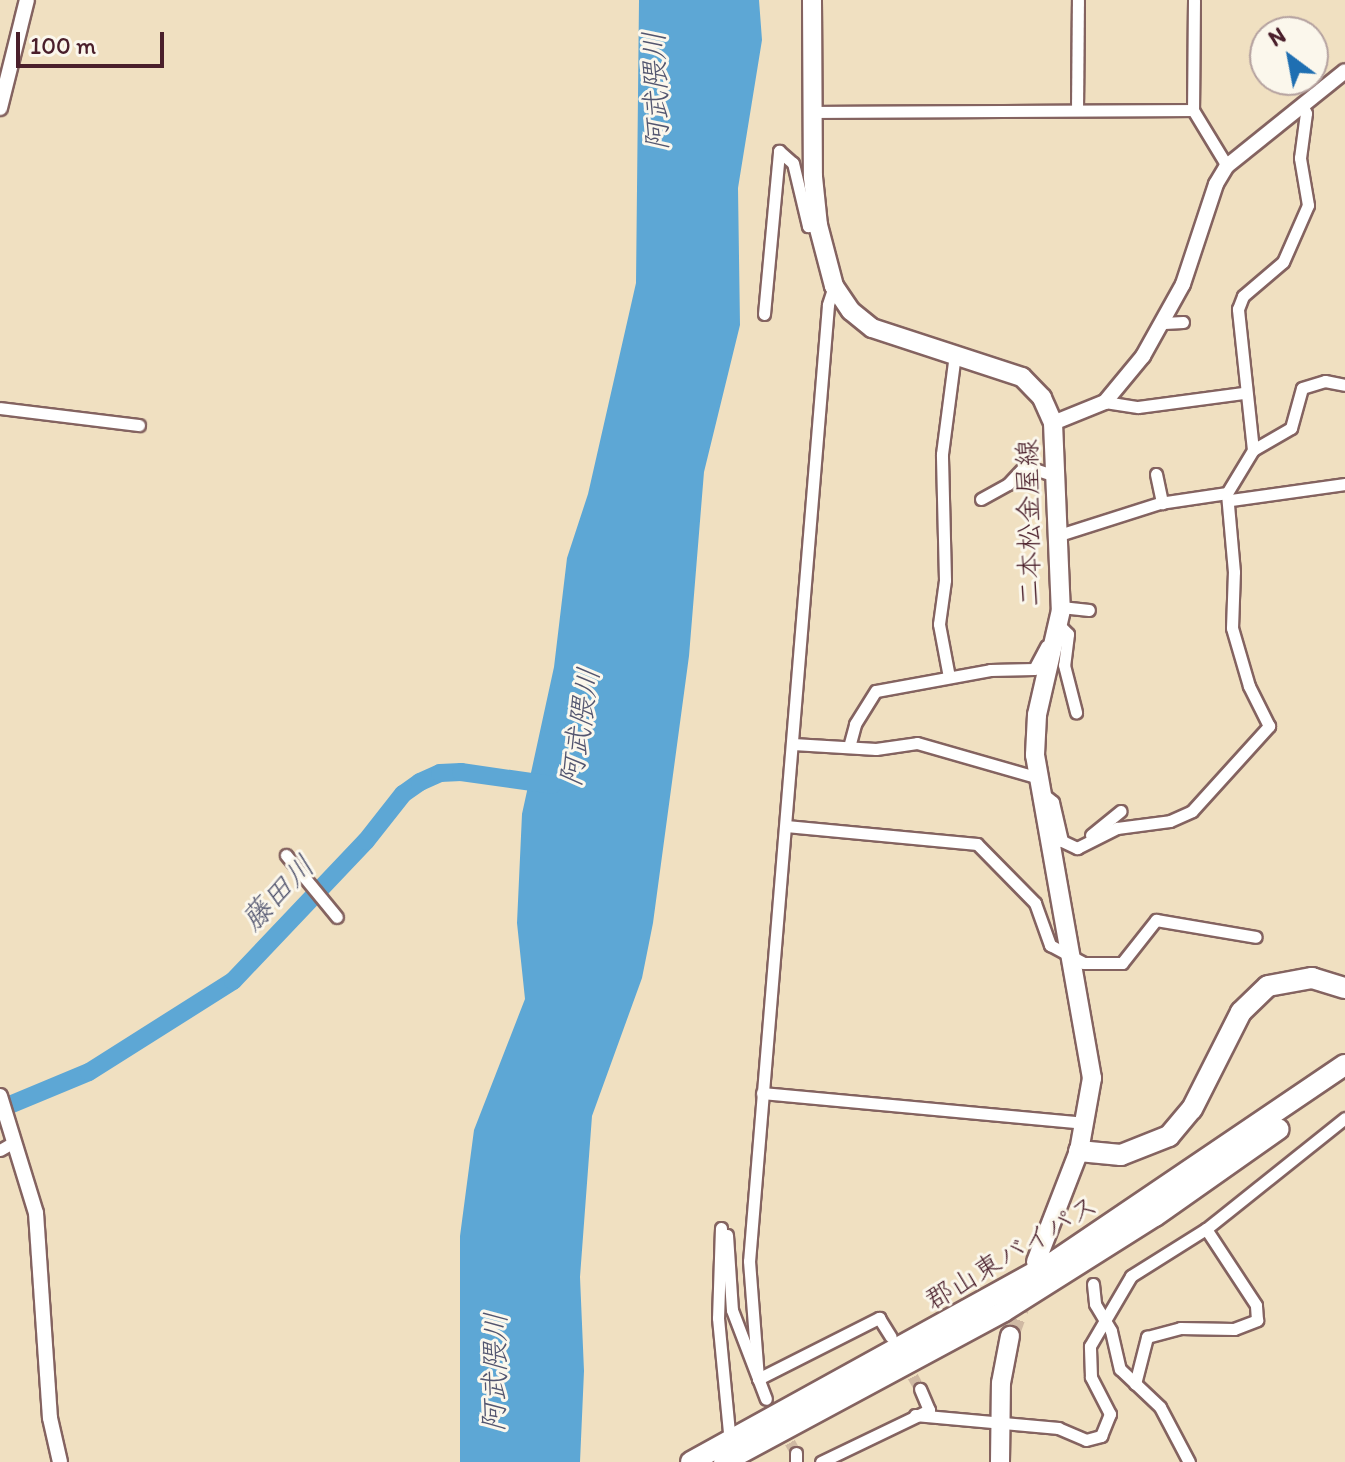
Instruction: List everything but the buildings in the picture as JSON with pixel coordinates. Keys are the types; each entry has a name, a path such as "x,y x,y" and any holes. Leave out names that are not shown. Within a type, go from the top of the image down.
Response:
{"highway":[{"path":"1079,1151 1121,1155 1169,1136 1192,1109 1241,1012 1268,986 1298,977 1330,980 1345,988"},
{"name":"郡山東バイパス","path":"725,1455 1058,1259 1345,1065"},
{"name":"郡山東バイパス","path":"691,1462 725,1455 899,1371 1078,1266 1215,1176 1345,1075"}],"main road":[{"name":"二本松金屋線","path":"812,0 812,112 818,225 834,286 851,311 872,328 1022,377 1042,398 1053,423 1059,535 1058,623 1037,715 1040,786 1092,1060 1086,1123 1079,1151 1036,1262"},
{"path":"1000,1462 1000,1424 1010,1336"}],"street":[{"path":"0,108 27,0"},
{"path":"1077,110 1078,0"},
{"path":"1194,0 1193,110 1227,166"},
{"path":"1105,402 1164,323 1227,166 1345,71"},
{"path":"1253,450 1243,393 1239,304 1283,262 1308,205 1300,158 1306,113 1302,105"},
{"path":"812,112 1193,110"},
{"path":"764,314 779,151 793,163 808,226 818,225"},
{"path":"758,1379 749,1261 828,305 834,286"},
{"path":"1164,323 1183,322"},
{"path":"949,677 939,624 945,580 942,454 955,354"},
{"path":"793,744 849,747 917,743 1040,786 1053,802 1064,844 1077,848 1117,828 1170,821 1192,811 1269,726 1249,686 1232,628 1229,496 1253,450 1291,428 1302,388 1325,381 1345,385"},
{"path":"1053,423 1105,402 1138,407 1243,393"},
{"path":"0,408 139,425"},
{"path":"981,499 1012,481 1025,466 1056,476"},
{"path":"1156,474 1162,503"},
{"path":"1059,535 1162,503 1345,484"},
{"path":"849,747 855,724 876,691 949,677 1034,669 1058,623 1089,610"},
{"path":"1058,623 1068,634 1064,665 1076,712"},
{"path":"1087,843 1121,811"},
{"path":"786,826 977,844 1035,903 1050,945 1072,959 1122,963 1156,920 1256,937"},
{"path":"288,857 335,914"},
{"path":"762,1093 1086,1123"},
{"path":"0,1096 36,1213 50,1418 60,1462"},
{"path":"915,1415 1058,1428 1086,1440 1106,1432 1109,1409 1091,1377 1089,1356 1105,1320 1136,1270 1206,1229 1345,1118"},
{"path":"0,1150 13,1139"},
{"path":"725,1455 718,1318 721,1228 727,1234 732,1310 766,1399"},
{"path":"1135,1384 1147,1337 1180,1328 1234,1329 1257,1320 1256,1305 1206,1229"},
{"path":"1093,1284 1095,1304 1105,1320 1120,1369 1160,1407 1189,1462"},
{"path":"758,1379 879,1318 891,1337"},
{"path":"821,1462 929,1410 920,1389"}],"water":[{"name":"阿武隈川","path":"639,0 759,0 762,40 738,188 740,325 704,472 689,656 653,923 642,978 592,1116 580,1277 584,1371 580,1462 460,1462 460,1236 474,1130 525,999 517,923 522,814 554,667 567,558 588,494 636,283"}],"waterway":[{"name":"藤田川","path":"0,1109 89,1072 233,981 366,841 403,794 420,782 440,773 461,772 552,785"}],"tunnel":[{"path":"1010,1336 1026,1291"},
{"path":"905,1362 920,1389"},
{"path":"766,1399 796,1453"}]}
